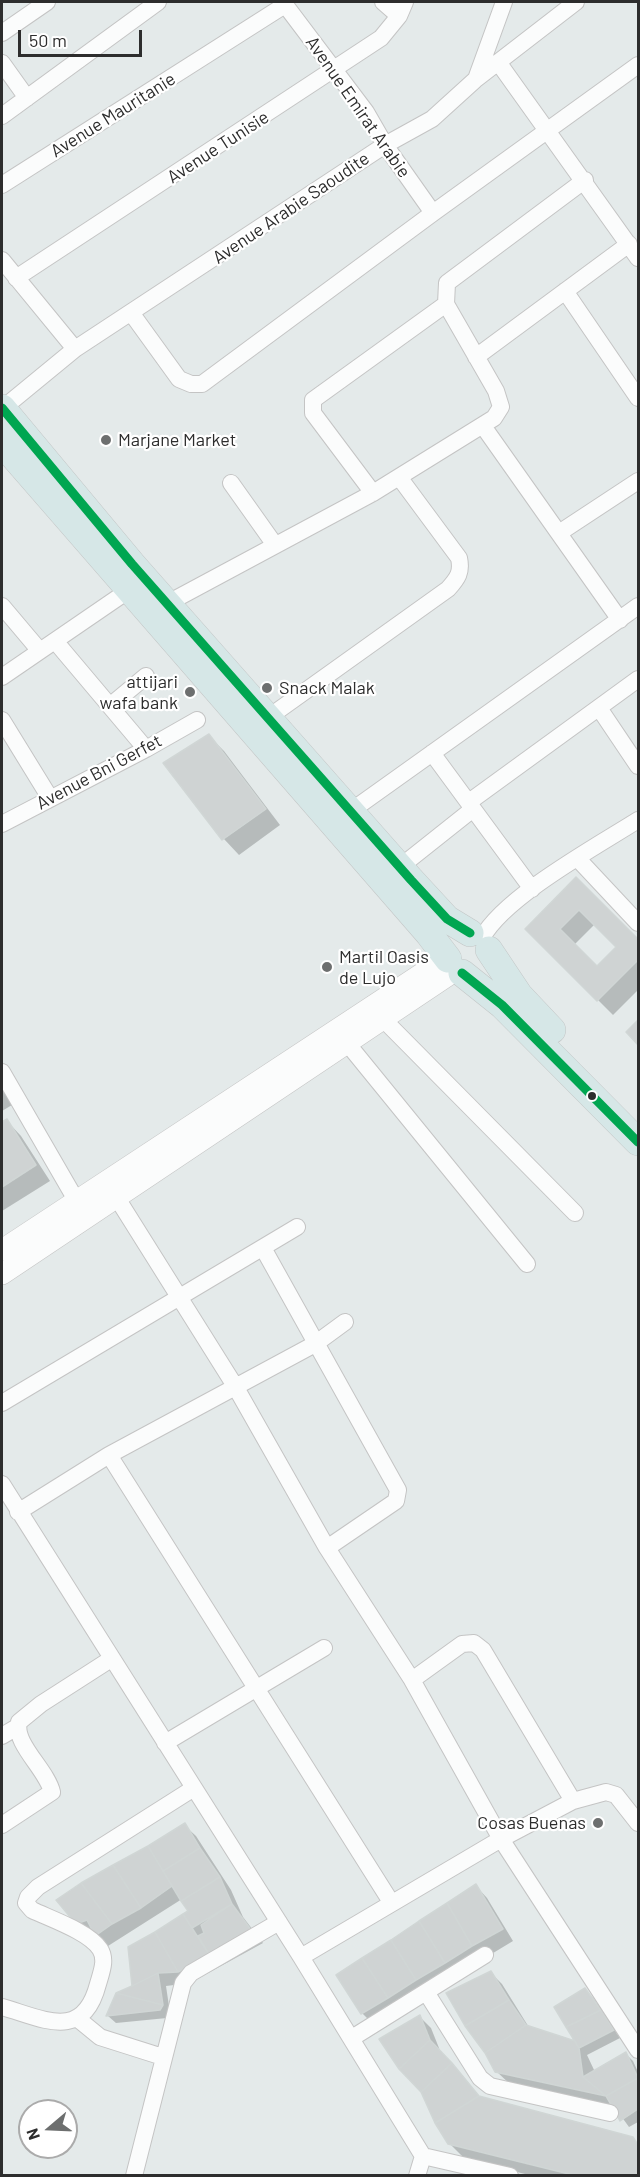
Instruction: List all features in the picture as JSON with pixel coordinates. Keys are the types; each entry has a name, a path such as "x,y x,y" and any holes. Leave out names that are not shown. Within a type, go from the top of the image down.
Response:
{"main road":[{"path":"2,409 132,564 400,867 447,919 480,940 537,1014 639,1116"},
{"path":"2,443 429,934 454,966 502,1005 639,1142"},
{"path":"454,966 447,952 452,940 464,933 480,940"}],"street":[{"path":"2,33 47,2"},
{"path":"2,116 158,2"},
{"path":"383,2 402,9"},
{"path":"475,80 504,2"},
{"name":"Avenue Arabie Saoudite","path":"2,409 75,349 132,314 385,145 432,119 475,80 576,2"},
{"name":"Avenue Emirat Arabie","path":"284,3 366,112 385,145 433,213"},
{"name":"Avenue Mauritanie","path":"2,185 284,3"},
{"name":"Avenue Tunisie","path":"16,278 381,38 402,9"},
{"path":"476,357 565,291 634,251 498,62"},
{"path":"2,63 27,98"},
{"path":"132,314 179,380 191,384 202,384 433,213 639,65"},
{"path":"168,603 373,493 494,418 501,407 496,392 446,304 447,282 585,180"},
{"path":"2,260 75,349"},
{"path":"565,291 639,398"},
{"path":"373,493 313,413 313,400 446,304"},
{"path":"483,426 620,620"},
{"path":"268,717 448,589 462,570 459,558 399,477"},
{"path":"559,533 639,481"},
{"path":"231,483 275,545"},
{"path":"2,677 129,590"},
{"path":"2,606 110,706 146,749"},
{"path":"351,811 639,606"},
{"path":"110,706 146,676"},
{"path":"400,867 471,806 639,679"},
{"path":"599,708 639,766"},
{"path":"2,720 50,798"},
{"name":"Avenue Bni Gerfet","path":"2,824 197,720"},
{"path":"432,753 532,889"},
{"path":"480,940 494,921 532,889 639,820"},
{"path":"577,858 639,923"},
{"path":"2,1250 434,966 454,966"},
{"path":"2,1274 347,1043 454,966"},
{"path":"381,1018 575,1213"},
{"path":"347,1043 527,1264"},
{"path":"2,1072 8,1099 76,1200"},
{"path":"117,1198 235,1386 327,1548 412,1680 501,1839 639,2050"},
{"path":"2,1402 297,1227"},
{"path":"263,1248 398,1490 396,1501 327,1548"},
{"path":"18,1512 109,1455 315,1344 345,1322"},
{"path":"109,1455 391,1902"},
{"path":"2,1484 352,2038 423,2156 510,2175"},
{"path":"412,1680 462,1644 474,1643 483,1650 573,1801"},
{"path":"165,1743 324,1648"},
{"path":"2,1825 51,1792 50,1783 26,1747 18,1727 19,1722 41,1704 111,1659"},
{"path":"2,1736 18,1727"},
{"path":"2,2007 47,2020 64,2022 78,2019 92,2006 104,1963 103,1955 89,1939 32,1910 26,1904 28,1896 38,1887 194,1788"},
{"path":"301,1957 391,1902 573,1801 606,1792 616,1794 639,1823"},
{"path":"134,2175 178,1996 191,1972 279,1922"},
{"path":"352,2038 485,1955"},
{"path":"426,1992 480,2078 490,2086 610,2113"},
{"path":"78,2019 100,2037 163,2058"},
{"path":"417,2175 423,2156"}],"building":[{"path":"209,734 266,809 222,840 163,763"},
{"path":"576,877 638,939 638,960 597,1001 525,929","holes":["579,910 616,947 597,966 560,929"]},
{"path":"638,1020 638,1045 626,1032"},
{"path":"7,1119 36,1165 2,1187 2,1122"},
{"path":"185,1823 200,1848 163,1871 148,1846"},
{"path":"148,1846 172,1886 141,1908 113,1865"},
{"path":"200,1848 220,1877 181,1901 163,1871"},
{"path":"113,1865 141,1908 112,1924 81,1883"},
{"path":"220,1877 232,1904 192,1928 183,1914 188,1911 181,1901"},
{"path":"81,1883 112,1924 95,1936 87,1920 76,1924 56,1900"},
{"path":"476,1884 503,1929 472,1946 447,1903"},
{"path":"447,1903 472,1946 445,1963 419,1921"},
{"path":"232,1904 252,1931 210,1956 198,1936 204,1933 201,1925"},
{"path":"183,1914 210,1956 178,1972 155,1932"},
{"path":"419,1921 445,1963 416,1980 391,1940"},
{"path":"155,1932 178,1972 158,1973 132,1986 128,1947"},
{"path":"391,1940 416,1980 388,1998 362,1958"},
{"path":"362,1958 388,1998 361,2014 336,1975"},
{"path":"491,1971 509,2000 465,2026 446,1993"},
{"path":"158,1973 163,2005 116,1993 132,1986"},
{"path":"585,1988 601,2010 566,2027 554,2007"},
{"path":"116,1993 163,2005 160,2010 106,2016"},
{"path":"509,2000 526,2025 485,2053 465,2026"},
{"path":"601,2010 614,2030 579,2048 566,2027"},
{"path":"420,2015 430,2040 399,2069 379,2039"},
{"path":"526,2025 575,2041 579,2048 583,2077 606,2096 495,2072 485,2053"},
{"path":"430,2040 452,2063 421,2092 399,2069"},
{"path":"626,2052 638,2078 606,2096 583,2077"},
{"path":"452,2063 479,2096 435,2123 421,2092"},
{"path":"638,2078 638,2109 620,2121 606,2096"},
{"path":"479,2096 633,2137 638,2145 638,2176 577,2176 448,2144 435,2123"}],"transit line":[{"path":"2,408 132,564 411,880 447,919 470,933"},
{"path":"462,973 502,1005 638,1142"}],"place":[{"name":"Marjane Market","path":"106,440"},
{"name":"Snack Malak","path":"267,688"},
{"name":"attijari wafa bank","path":"190,692"},
{"name":"Martil Oasis de Lujo","path":"327,967"},
{"name":"Cosas Buenas","path":"598,1823"}]}
